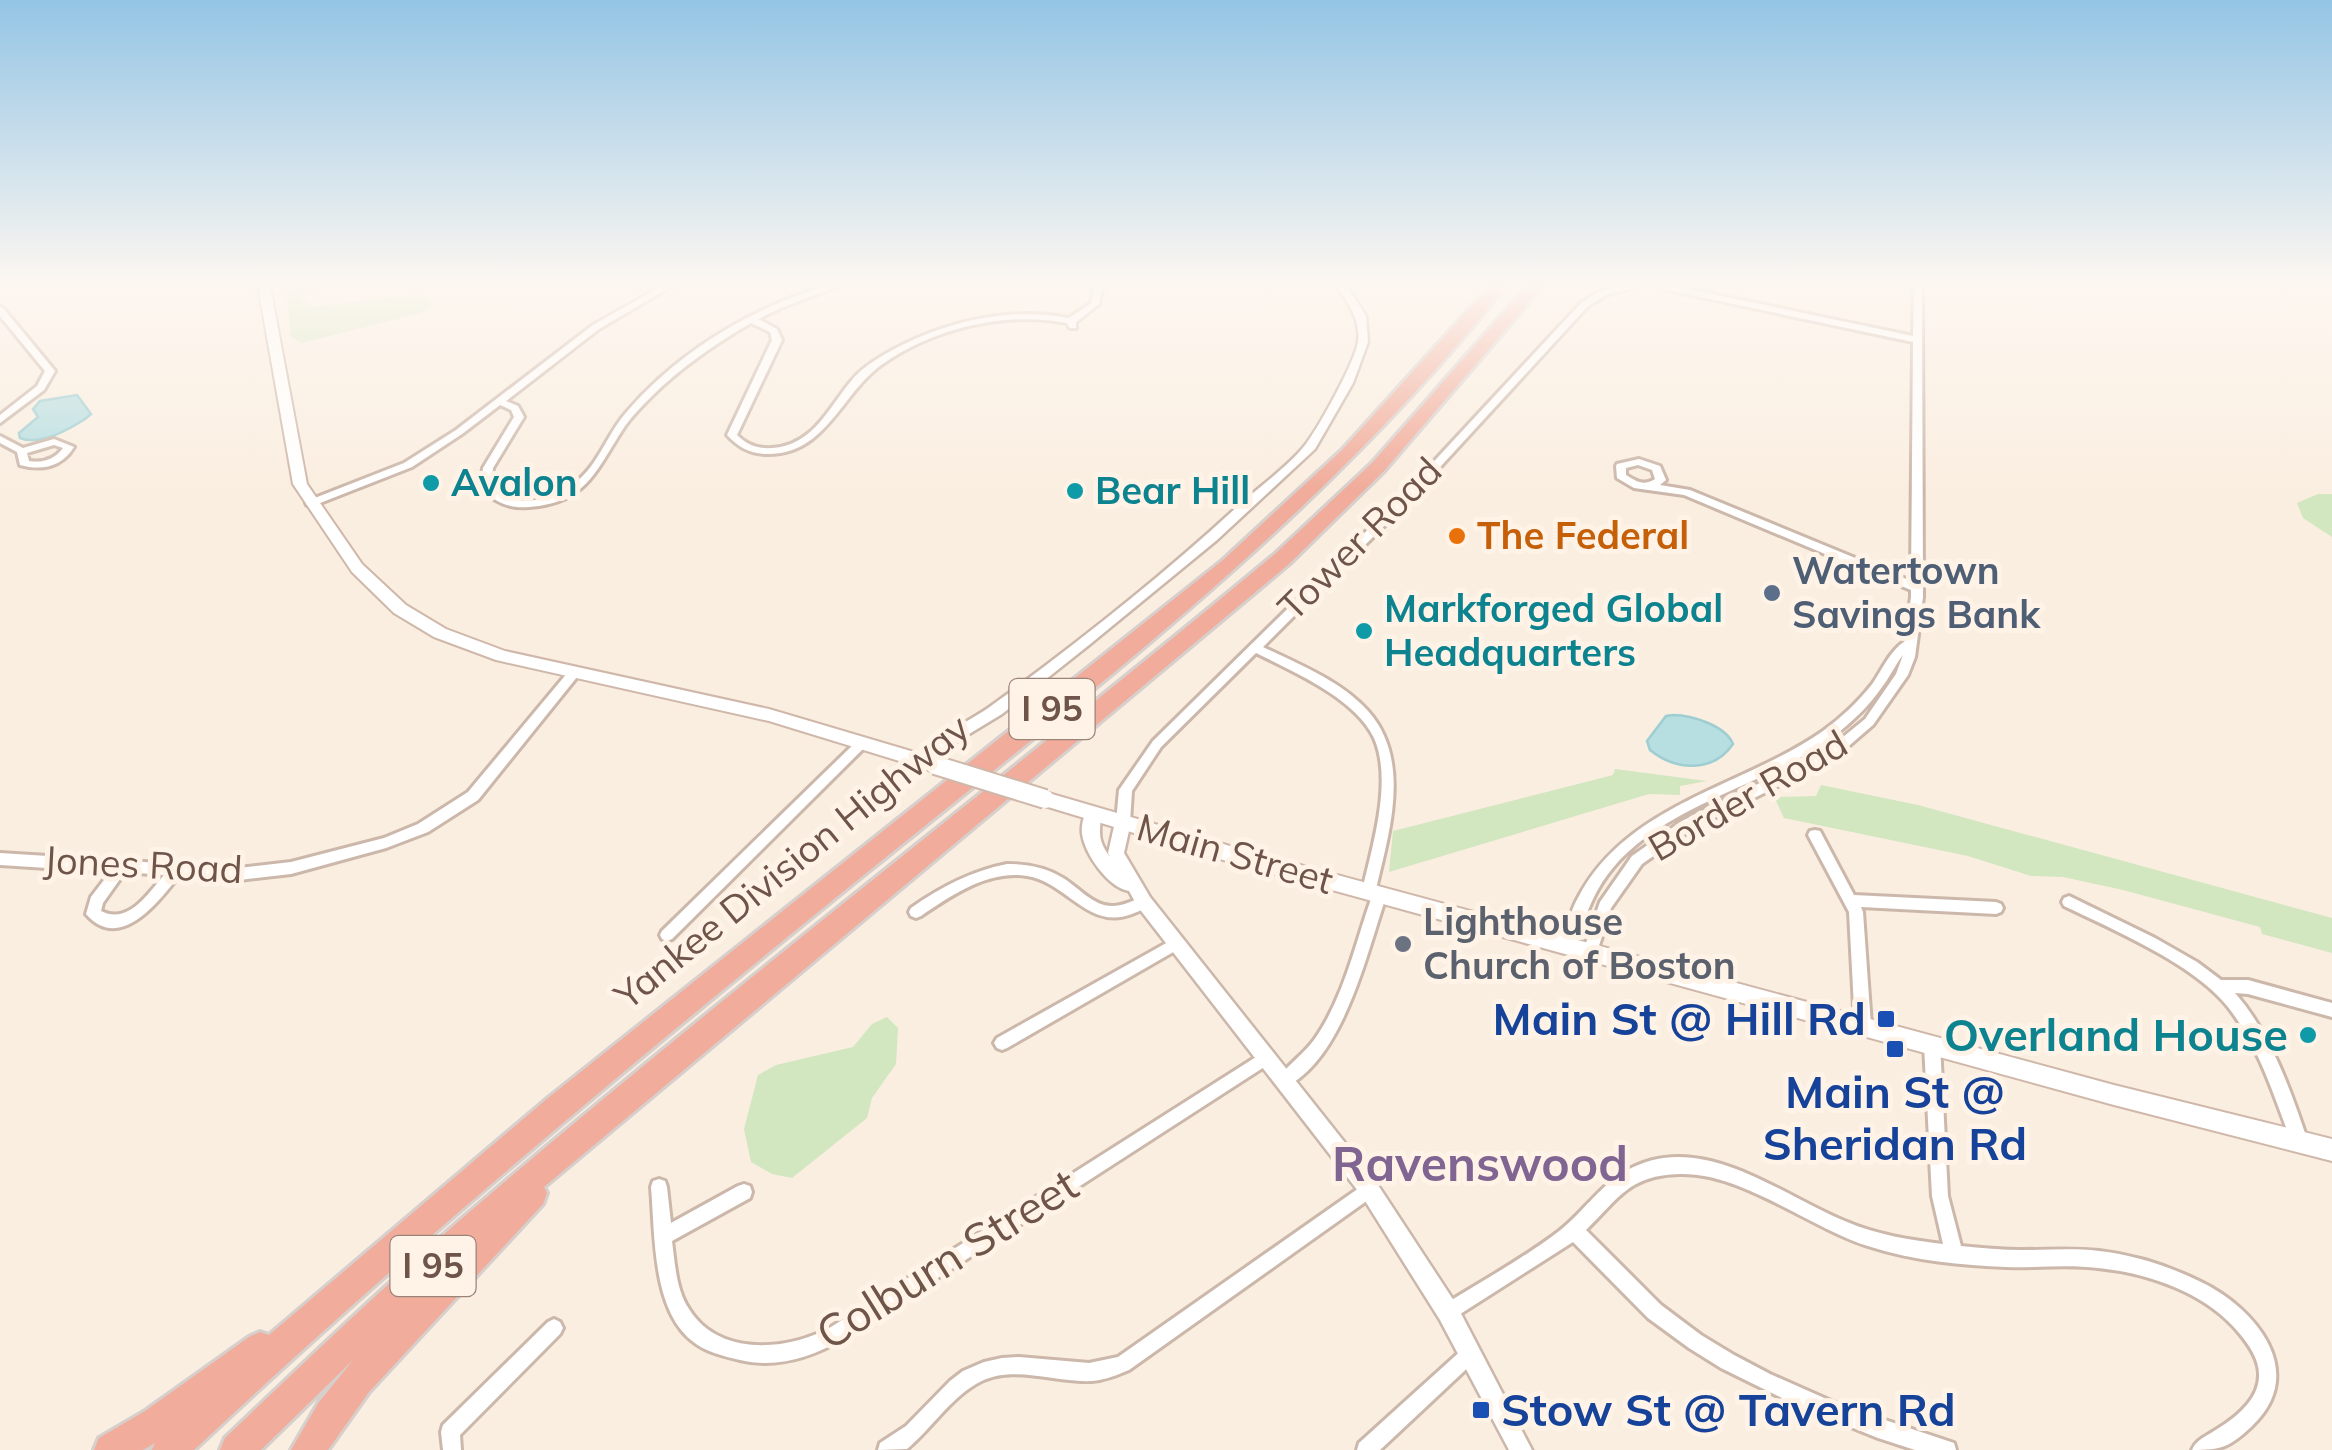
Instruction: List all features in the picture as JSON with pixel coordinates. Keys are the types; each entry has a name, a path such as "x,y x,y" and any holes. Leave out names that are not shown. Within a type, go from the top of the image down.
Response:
{"highway":[{"name":"Yankee Division Highway","path":"169,1450 324,1304 533,1125 1230,565 1348,454 1438,354"},
{"name":"Yankee Division Highway","path":"237,1450 420,1278 564,1152 1282,558 1395,449 1477,354"},
{"path":"308,1450 352,1386 505,1226 564,1152"},
{"path":"111,1450 324,1304"}],"main road":[{"name":"Main Street","path":"277,354 298,475 309,499 362,574 415,619 471,646 572,674 759,713 1374,893 2332,1150"}],"street":[{"path":"0,420 44,384 50,371 36,354"},
{"path":"309,499 388,474 454,436 560,354"},
{"path":"499,402 515,408 519,417 488,468 486,488 496,498 511,503 551,499 587,478 618,429 654,390 701,354"},
{"path":"770,354 732,434 744,446 768,451 785,450 810,438 864,374 897,354"},
{"path":"929,763 942,744 989,715 1090,638 1212,537 1308,450 1343,391 1359,354"},
{"name":"Tower Road","path":"1123,822 1126,790 1150,753 1255,648 1259,639 1404,500 1539,354"},
{"name":"Border Road","path":"1590,952 1606,906 1637,860 1687,824 1796,774 1844,744 1869,722 1892,693 1908,661 1917,588 1917,354"},
{"path":"0,439 22,452"},
{"path":"1686,492 1628,482 1620,474 1622,466 1640,462 1686,492 1917,588"},
{"path":"1651,486 1661,480 1660,474"},
{"name":"Border Road","path":"1567,946 1592,885 1631,839 1686,804 1792,757 1824,737 1865,700 1897,653 1908,644"},
{"path":"1255,648 1342,692 1364,711 1388,760 1374,893 1348,982 1309,1062 1285,1080"},
{"name":"Jones Road","path":"0,859 239,874 291,868 374,847 423,828 480,790 572,674"},
{"path":"666,935 862,743"},
{"path":"1092,813 1088,832 1096,850 1144,902 1369,1189 1448,1312 1521,1450"},
{"path":"1123,822 1116,853 1144,902"},
{"path":"1814,836 1853,901 1859,928 1863,1026"},
{"path":"122,867 94,905 92,914 99,919 116,921 137,914 175,871"},
{"path":"916,912 966,880 1022,871 1048,876 1104,913 1122,913 1144,902"},
{"path":"1853,901 1996,908"},
{"path":"2069,902 2218,986 2250,1028 2300,1142"},
{"path":"1002,1043 1176,943"},
{"path":"2218,986 2255,988 2332,1010"},
{"path":"1932,1045 1940,1196 1954,1253"},
{"name":"Colburn Street","path":"660,1187 676,1305 697,1337 739,1352 777,1355 802,1350 837,1333 1267,1057"},
{"path":"1448,1312 1574,1230 1626,1179 1653,1168 1688,1166 1729,1176 1854,1234 1954,1253 2088,1258 2127,1264 2178,1281 2230,1312 2262,1349 2269,1384 2264,1398 2249,1414 2201,1450"},
{"path":"887,1450 904,1440 954,1387 981,1372 1027,1364 1090,1374 1123,1364 1369,1189"},
{"path":"666,1235 744,1192"},
{"path":"1574,1230 1645,1303 1704,1348 1834,1410 1946,1450"},
{"path":"452,1450 450,1432 554,1328"},
{"path":"1366,1450 1470,1354"}],"green space":[{"path":"2318,494 2332,494 2332,537 2303,518 2297,503"},
{"path":"1615,769 1707,781 1680,786 1680,795 1649,794 1389,872 1393,831 1613,775"},
{"path":"1821,785 1918,805 2332,918 2332,953 2262,934 2260,927 2123,890 2063,877 2031,876 1968,856 1784,818 1774,797 1816,796"},
{"path":"887,1017 898,1028 896,1064 872,1098 867,1118 792,1178 772,1174 751,1162 744,1129 758,1075 776,1065 853,1047 872,1024"}],"water":[{"path":"77,395 91,414 85,419 45,438 20,438 19,433 38,417 33,409 40,401"},
{"path":"1666,716 1707,723 1723,732 1733,744 1715,760 1694,766 1660,757 1650,750 1647,741"}],"place":[{"name":"Avalon","path":"431,483"},
{"name":"Bear Hill","path":"1075,491"},
{"name":"The Federal","path":"1457,536"},
{"name":"Watertown Savings Bank","path":"1772,593"},
{"name":"Markforged Global Headquarters","path":"1364,631"},
{"name":"Lighthouse Church of Boston","path":"1403,944"},
{"name":"Main St @ Hill Rd","path":"1886,1019"},
{"name":"Overland House","path":"2308,1035"},
{"name":"Main St @ Sheridan Rd","path":"1895,1049"},
{"name":"Stow St @ Tavern Rd","path":"1481,1410"}],"district":[{"name":"Ravenswood","path":"1480,1164"}]}
